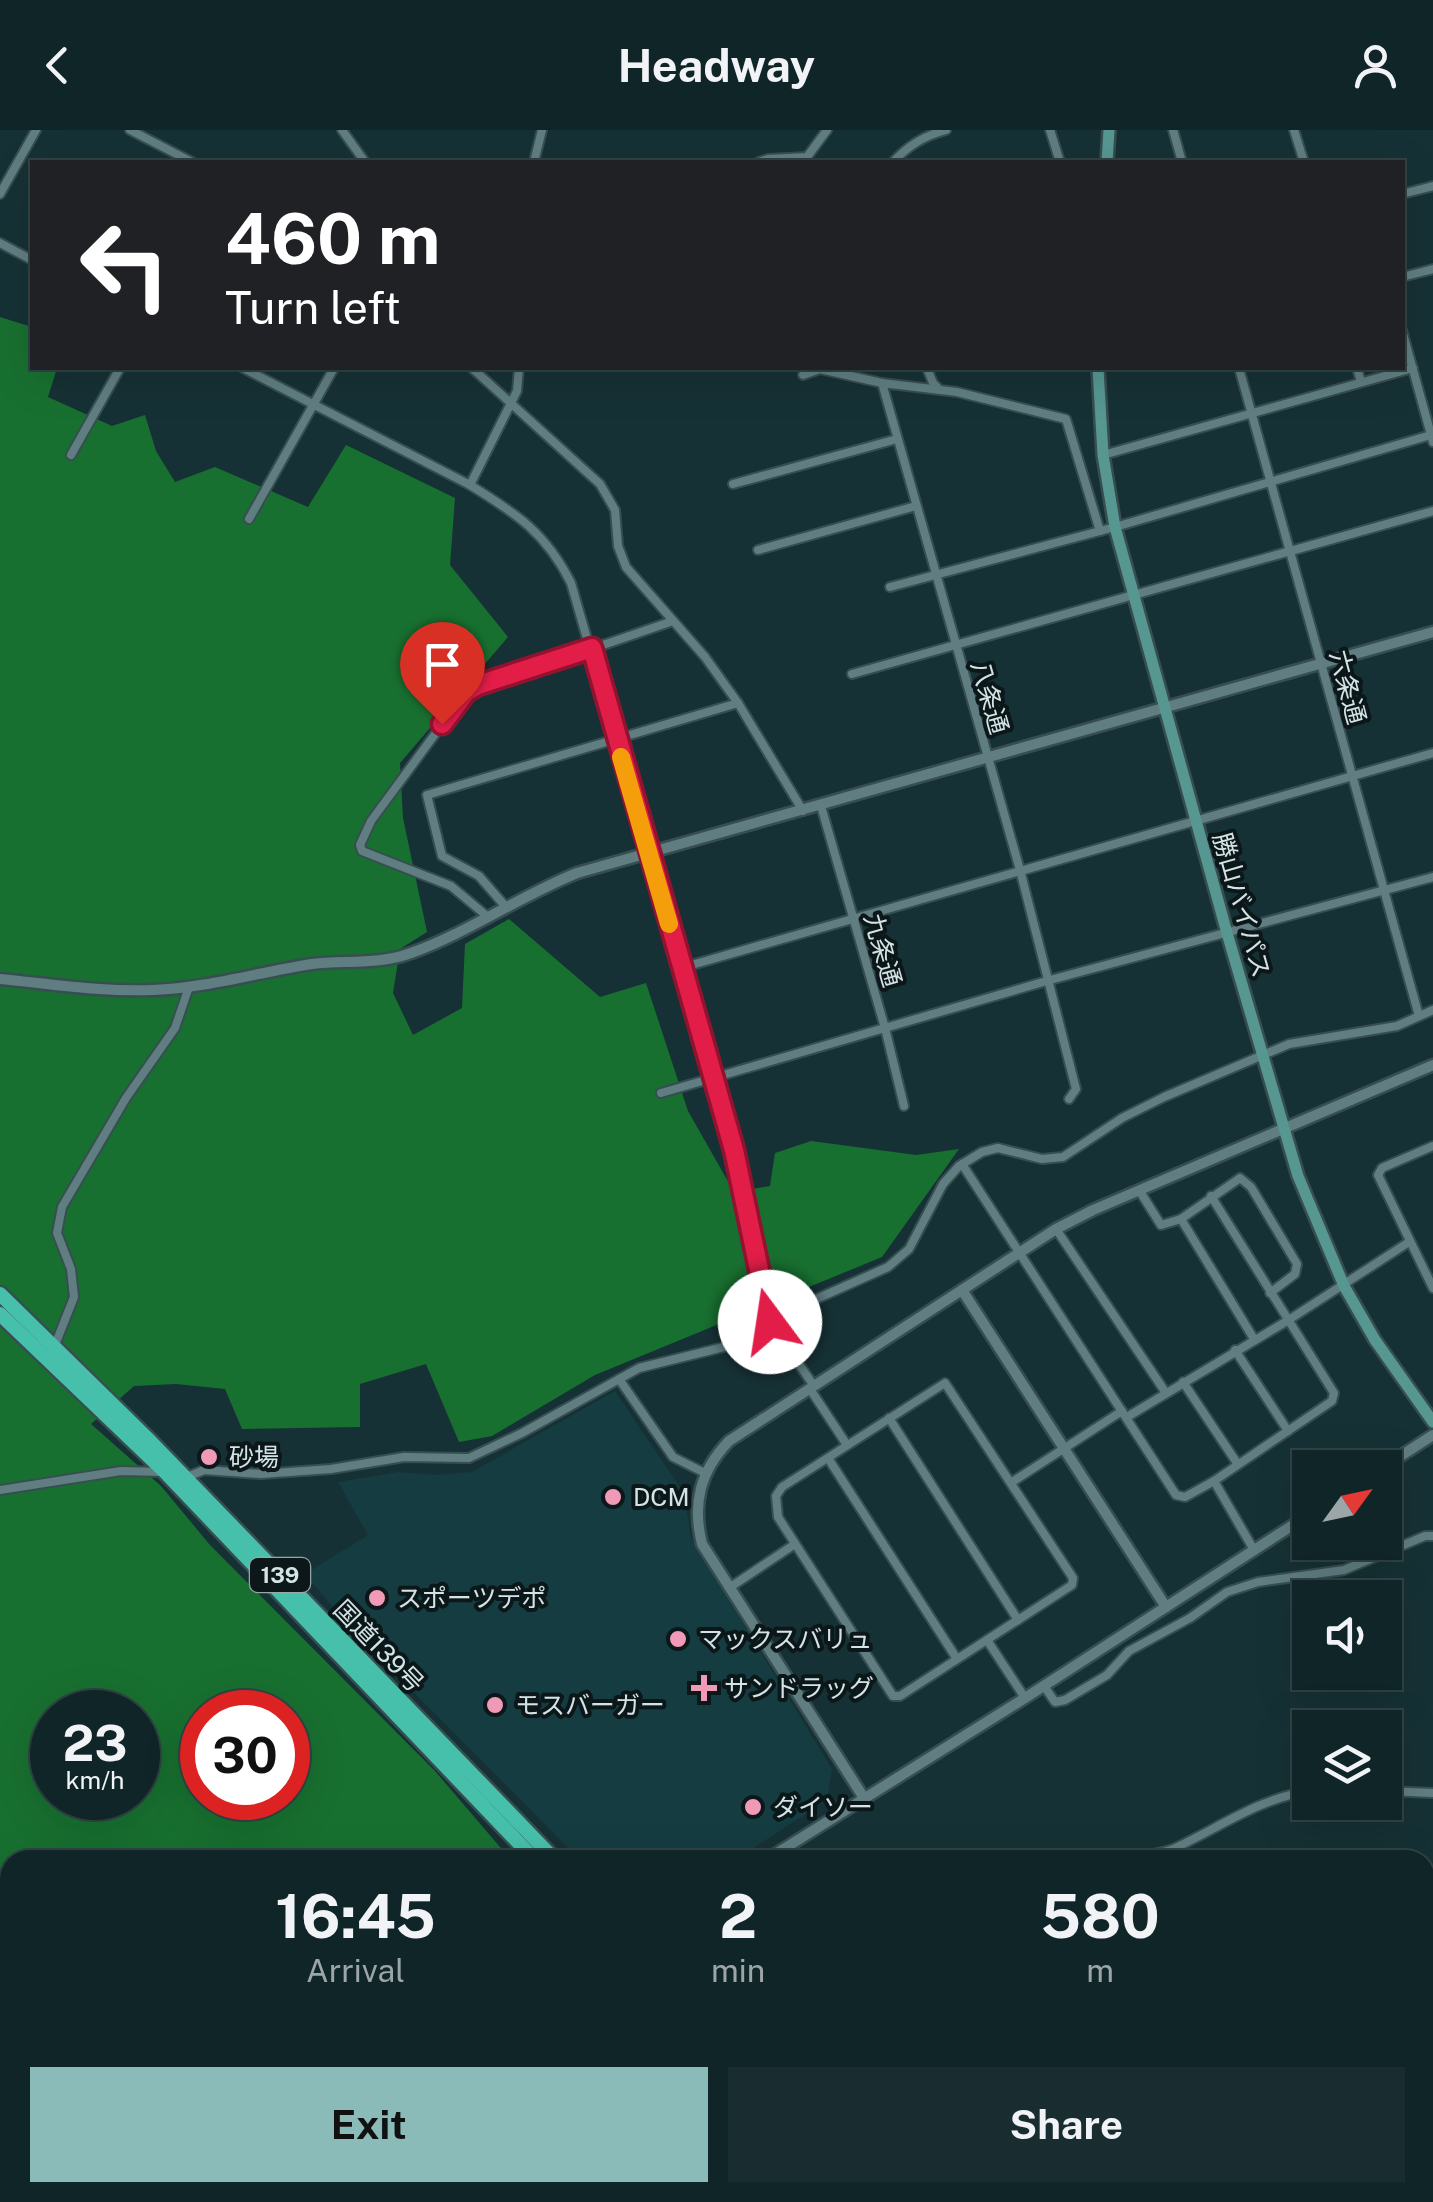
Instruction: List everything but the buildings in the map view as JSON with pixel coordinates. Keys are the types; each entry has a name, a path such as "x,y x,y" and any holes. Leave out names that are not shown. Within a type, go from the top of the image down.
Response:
{"highway":[{"name":"国道139号","path":"0,1294 56,1345 545,1850"},
{"name":"国道139号","path":"0,1314 165,1472 525,1850"}],"main road":[{"path":"1107,160 1109,130"},
{"name":"勝山バイパス","path":"1098,370 1103,455 1114,527 1282,1128 1320,1236 1343,1284 1375,1340 1433,1422"}],"street":[{"path":"0,194 36,130"},
{"path":"130,130 188,160"},
{"path":"342,130 364,160"},
{"path":"534,160 542,130"},
{"path":"765,160 807,157 827,130"},
{"path":"895,160 908,146 946,130"},
{"path":"1050,130 1059,160"},
{"path":"1173,130 1181,160"},
{"path":"1294,130 1303,160"},
{"path":"1405,193 1433,186"},
{"path":"0,243 30,259"},
{"path":"1405,277 1433,269"},
{"path":"890,587 1432,438 1405,340"},
{"path":"1103,455 1413,368"},
{"path":"71,455 119,370"},
{"path":"246,370 470,485 520,516 558,558 592,648 734,1150 770,1322 847,1445"},
{"path":"249,519 333,370"},
{"path":"474,370 600,484 615,510 618,546 626,567 738,703 803,811"},
{"path":"470,485 517,391 519,370"},
{"path":"802,375 817,370"},
{"path":"824,370 898,387 938,388 1066,419 1100,530"},
{"path":"928,370 938,388"},
{"name":"六条通","path":"1240,370 1418,1016"},
{"path":"1358,370 1361,382"},
{"name":"八条通","path":"882,383 1050,980 1076,1089 1069,1099"},
{"path":"733,484 897,439"},
{"path":"758,550 916,506"},
{"path":"852,674 1433,511"},
{"path":"488,917 451,886 367,855 360,844 371,820 466,692 673,621"},
{"path":"0,979 63,988 152,990 310,965 386,961 458,934 577,874 1433,632"},
{"path":"506,907 479,876 442,856 427,795 738,703"},
{"path":"681,968 1433,753"},
{"name":"九条通","path":"821,806 904,1106"},
{"path":"661,1093 1050,980 1433,877"},
{"path":"56,1345 74,1297 71,1269 57,1233 62,1207 126,1098 174,1028 189,987"},
{"path":"0,1490 121,1471 165,1472 186,1478 204,1470 261,1474 404,1456 469,1458 639,1368 732,1345 770,1322 888,1267 909,1249 942,1184 962,1164 982,1152 998,1148 1042,1159 1063,1157 1164,1096 1262,1056 1313,1038 1398,1026 1433,1010"},
{"path":"864,1798 702,1544 696,1519 697,1499 705,1474 729,1441 1056,1229 1433,1065"},
{"path":"1433,1146 1382,1168 1378,1175 1433,1288"},
{"path":"962,1164 1176,1495 1185,1497 1332,1402 1334,1393 1212,1196"},
{"path":"1140,1190 1161,1226 1180,1219 1240,1178 1251,1187 1297,1264 1295,1274 1270,1293"},
{"path":"1180,1219 1254,1339"},
{"path":"1056,1229 1166,1393"},
{"path":"1012,1482 1287,1321 1409,1242"},
{"path":"962,1290 1166,1606"},
{"path":"1235,1350 1288,1431"},
{"path":"619,1379 673,1458 705,1474"},
{"path":"1184,1382 1236,1463"},
{"path":"946,1384 1012,1482 1072,1578 1072,1585 900,1696 893,1696 778,1517 776,1496 782,1487 847,1445 946,1384"},
{"path":"889,1418 1018,1620"},
{"path":"1402,1455 1433,1435"},
{"path":"828,1458 956,1660"},
{"path":"1214,1481 1254,1550"},
{"path":"782,1850 1292,1526"},
{"path":"1044,1686 1054,1702 1065,1700 1107,1676 1128,1651 1190,1618 1227,1592 1258,1582 1344,1570 1433,1536"},
{"path":"729,1588 796,1544"},
{"path":"987,1640 1025,1698"},
{"path":"1402,1792 1433,1793"},
{"path":"1178,1850 1238,1813 1292,1793"}],"shaded area":[{"path":"615,1391 684,1493 691,1538 832,1769 827,1800 750,1850 570,1850 350,1628 305,1574 368,1535 338,1482 398,1472 472,1472"}],"green space":[{"path":"0,317 30,326 30,370 56,370 48,397 112,426 145,415 156,451 175,482 215,467 308,507 346,445 455,498 450,565 508,637 400,763 403,818 427,932 400,949 393,993 413,1035 462,1008 465,944 509,919 600,997 646,983 688,1111 734,1192 770,1186 775,1153 811,1141 916,1155 959,1149 882,1257 595,1375 492,1436 459,1442 426,1364 360,1384 360,1427 242,1429 225,1389 176,1384 134,1386 91,1424 161,1486 210,1545 435,1771 502,1850 0,1850"}],"slow traffic":[{"path":"621,757 669,924"}],"place":[{"name":"砂場","path":"209,1457"},
{"name":"DCM","path":"613,1497"},
{"name":"スポーツデポ","path":"377,1598"},
{"name":"マックスバリュ","path":"678,1639"},
{"name":"サンドラッグ","path":"704,1688"},
{"name":"モスバーガー","path":"495,1705"},
{"name":"ダイソー","path":"753,1807"}],"route":[{"path":"442,724 466,692 478,685 592,648 734,1150 770,1322"}]}
